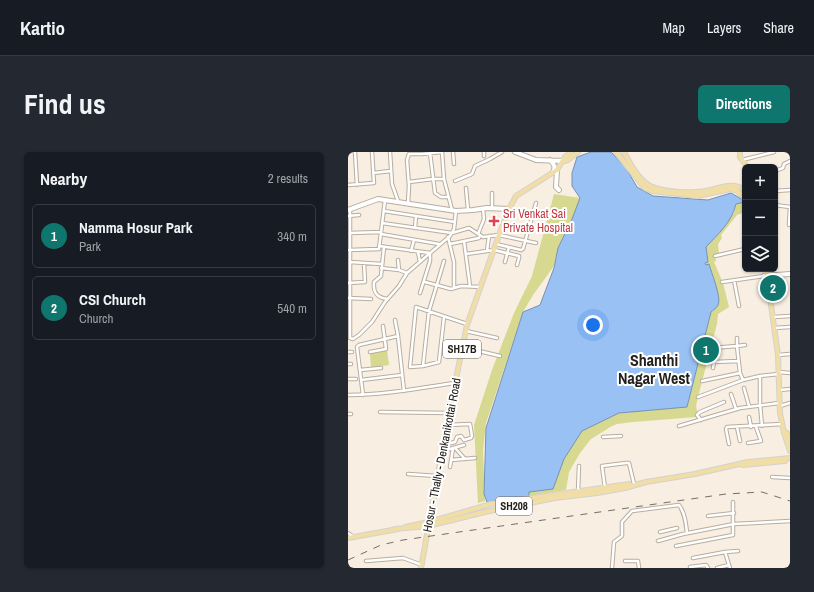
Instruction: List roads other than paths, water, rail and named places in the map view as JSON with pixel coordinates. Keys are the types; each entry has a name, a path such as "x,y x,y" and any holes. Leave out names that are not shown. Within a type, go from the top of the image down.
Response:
{"main road":[{"name":"Hosur - Thally - Denkanikottai Road","path":"421,566 467,325 499,235 509,209 516,196 555,172 564,161 565,157 571,152"},
{"name":"Hosur - Thally - Denkanikottai Road","path":"564,161 568,160 578,152"},
{"path":"616,152 645,188 652,191 697,196 734,189 742,195"},
{"path":"624,152 640,177 646,184 652,187 665,190 700,192 733,185 742,189"},
{"path":"740,152 744,164"},
{"path":"765,272 770,312 772,316 778,355 780,404 783,424 790,451"},
{"path":"785,431 790,442"},
{"name":"SH208","path":"429,524 491,504 634,484 695,474 748,462 790,459"},
{"name":"SH208","path":"348,538 429,524 555,498 625,488 634,484"},
{"path":"474,509 475,514"}],"street":[{"path":"354,152 357,185"},
{"path":"348,185 374,183 372,152"},
{"path":"390,152 392,184 398,202"},
{"path":"408,203 406,160 409,154 442,152 444,179 448,197 454,211 454,229 448,238 407,273 372,322 356,338 349,338 349,210 364,203 378,199 454,211 482,208 509,209"},
{"path":"453,152 454,164"},
{"path":"455,180 470,175 475,166 502,152"},
{"path":"515,152 536,160 564,161"},
{"path":"742,160 774,152"},
{"path":"430,153 435,193 441,197 448,197"},
{"path":"550,160 554,165 556,187 559,190"},
{"path":"778,170 783,168 784,164 790,161"},
{"path":"373,173 391,171"},
{"path":"408,182 444,179"},
{"path":"466,188 468,210"},
{"path":"778,192 790,190"},
{"path":"492,193 492,208"},
{"path":"349,250 379,249 385,200"},
{"path":"496,244 522,250 526,241 536,203"},
{"path":"778,205 790,207 789,225"},
{"path":"450,244 479,238 484,219 482,208"},
{"path":"384,211 455,222"},
{"path":"349,216 359,215"},
{"path":"414,228 416,216"},
{"path":"382,223 452,233 469,228 479,235 499,235 536,243"},
{"path":"349,233 381,233 440,244"},
{"path":"487,251 489,236"},
{"path":"448,238 454,262 454,288"},
{"path":"411,251 414,240"},
{"path":"464,241 470,286"},
{"path":"379,246 430,253"},
{"path":"384,247 381,276 374,282 373,288 376,295 388,299"},
{"path":"505,262 509,247"},
{"path":"514,255 516,249"},
{"path":"466,254 494,250 508,253 519,257 517,265"},
{"path":"715,256 742,250"},
{"path":"418,252 420,262"},
{"path":"420,292 425,282 430,253"},
{"path":"398,260 399,270"},
{"path":"423,366 429,311 444,261"},
{"path":"349,262 381,266 407,273"},
{"path":"349,283 365,282 364,263"},
{"path":"722,282 790,273"},
{"path":"734,280 738,306"},
{"path":"425,282 446,288 461,286 481,287"},
{"path":"349,298 371,299"},
{"path":"444,317 439,362 423,366 409,367 416,307 467,325"},
{"path":"772,316 790,316"},
{"path":"395,320 404,391"},
{"path":"370,352 386,349 383,326"},
{"path":"774,328 790,327"},
{"path":"466,331 497,338"},
{"path":"362,395 359,345 398,336"},
{"path":"737,338 738,361 743,380"},
{"path":"712,348 745,345"},
{"path":"462,347 500,356"},
{"path":"778,355 790,354"},
{"path":"713,368 714,362 738,361"},
{"path":"360,370 381,368"},
{"path":"702,381 740,373"},
{"path":"698,397 743,380 779,373 790,373"},
{"path":"361,380 402,375"},
{"path":"760,376 762,426"},
{"path":"348,379 356,379"},
{"path":"348,395 404,391 456,383"},
{"path":"744,388 749,406"},
{"path":"780,390 790,389"},
{"path":"731,394 736,408"},
{"path":"701,420 697,415 700,412 724,402"},
{"path":"679,426 736,408 760,404 790,404"},
{"path":"380,412 449,413"},
{"path":"749,417 751,427"},
{"path":"443,445 455,442 457,437 461,437 464,440 471,438 472,436 471,425 469,423 447,425"},
{"path":"729,444 726,428 783,424"},
{"path":"737,427 740,441"},
{"path":"748,443 761,441 756,427"},
{"path":"603,437 621,436"},
{"path":"442,451 464,446"},
{"path":"454,448 465,459"},
{"path":"450,467 454,448"},
{"path":"451,460 475,458"},
{"path":"605,488 602,466 629,463 634,484"},
{"path":"578,492 579,466"},
{"path":"408,474 437,476"},
{"path":"772,477 790,478"},
{"path":"676,546 733,535 733,502"},
{"path":"612,568 614,541 622,536 622,522 632,511 679,505 682,508 687,533"},
{"path":"708,516 734,513"},
{"path":"658,541 687,533 734,524 790,521"},
{"path":"665,538 662,532 677,528"},
{"path":"348,533 355,537"},
{"path":"693,558 738,551"},
{"path":"717,568 729,567 725,552"},
{"path":"366,561 403,558 421,566"},
{"path":"625,561 638,561 640,568"},
{"path":"690,567 706,565 708,568"}],"water":[{"path":"591,152 611,152 626,168 637,187 653,196 708,200 731,193 742,199 742,203 736,204 728,222 706,247 708,262 705,263 706,265 709,264 716,285 719,302 716,308 711,312 687,407 619,413 582,431 564,459 553,489 529,492 529,496 487,502 484,494 486,428 523,312 540,305 554,268 558,248 580,198 572,186 572,173 577,157"}],"railway":[{"path":"348,560 381,545 403,540 726,494 762,492 790,501"}],"place":[{"name":"Sri Venkat Sai Private Hospital","path":"494,221"},
{"name":"CSI Church","path":"773,288"},
{"name":"Namma Hosur Park","path":"706,350"}],"district":[{"name":"Shanthi Nagar West","path":"654,369"}]}
